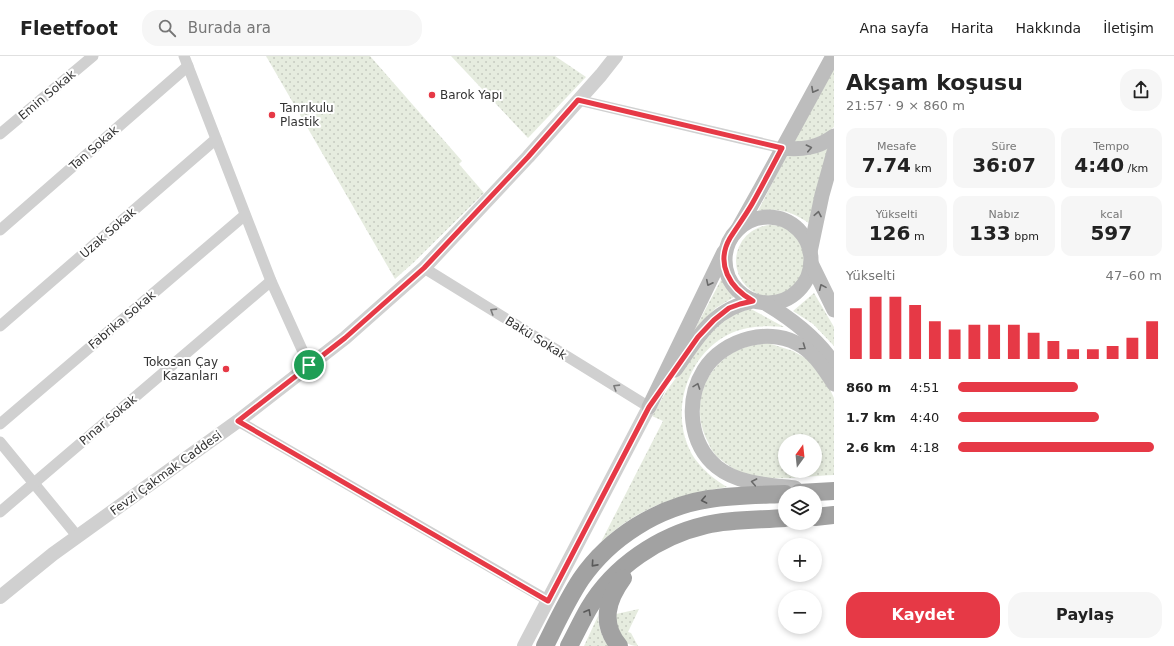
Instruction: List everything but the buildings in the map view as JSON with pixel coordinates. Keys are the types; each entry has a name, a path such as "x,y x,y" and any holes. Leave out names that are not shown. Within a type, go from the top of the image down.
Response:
{"highway":[{"path":"544,646 582,578 604,553 644,521 674,508 708,499 778,494"},
{"path":"569,646 590,607 604,588 625,565 648,549 667,538 686,530 707,525 731,521 778,518"},
{"path":"619,646 614,640 610,629 607,619 608,610 618,585 648,549"}],"main road":[{"path":"737,230 832,56"},
{"path":"782,148 794,150 812,148 834,136"},
{"path":"649,407 698,337 714,320 729,308 740,304 778,302 791,297 801,288 808,276 810,257 823,189 834,152"},
{"path":"649,407 730,238 746,223 757,218 768,217 780,219 800,231 806,241 810,257 834,310"},
{"path":"726,248 724,261 726,274 732,286 742,295 788,317 818,344 834,364"},
{"path":"827,491 751,482 734,477 718,468 706,456 698,443 692,415 693,399 697,385 704,370 713,358 725,349 742,340 760,336 775,336 803,346 814,356 834,384"}],"street":[{"name":"Emin Sokak","path":"0,134 93,56"},
{"name":"Fevzi Çakmak Caddesi","path":"0,597 53,554 238,421 345,338 424,268 528,157 616,56"},
{"path":"186,61 271,281 309,365"},
{"name":"Tan Sokak","path":"0,230 186,61"},
{"path":"578,100 782,148"},
{"name":"Uzak Sokak","path":"0,326 216,139"},
{"name":"Fabrika Sokak","path":"0,424 245,215"},
{"name":"Bakü Sokak","path":"424,268 649,407"},
{"name":"Pınar Sokak","path":"0,512 271,281"},
{"path":"524,646 649,407"},
{"path":"238,421 548,601"},
{"path":"0,442 78,537"}],"shaded area":[{"path":"266,56 370,56 462,161 459,164 484,193 395,279"},
{"path":"451,56 555,56 586,77 528,138"},
{"path":"834,68 834,127 825,134 804,141 792,143"},
{"path":"829,148 810,224 798,216 779,210 758,211 787,154"},
{"path":"772,225 792,231 802,241 808,261 802,281 792,291 772,297 752,291 742,281 736,261 742,241 752,231"},
{"path":"722,278 734,297 716,308 694,331"},
{"path":"814,293 834,327 834,346 813,324 793,311"},
{"path":"751,309 784,327 752,327 737,331 722,338 709,349 698,362 689,377 684,393 682,410 683,427 687,444 695,459 702,467 710,475 727,487 691,494 659,504 630,520 601,542 663,421 652,416 667,390 705,339 728,315"},
{"path":"768,343 793,351 809,360 824,377 834,398 834,475 822,476 822,434 778,434 778,478 755,477 743,474 725,463 711,449 703,431 700,419 700,407 705,384 718,364 742,348"},
{"path":"639,609 628,632 631,633 638,646 627,643 623,640 617,625 616,614"},
{"path":"598,616 601,632 609,646 584,646"}],"place":[{"name":"Barok Yapı","path":"432,95"},
{"name":"Tanrıkulu Plastik","path":"272,115"},
{"name":"Tokosan Çay Kazanları","path":"226,369"}],"route":[{"path":"578,100 782,148 737,230 730,238 726,248 724,261 726,274 732,286 742,295 753,301 729,308 714,320 698,337 649,407 548,601 238,421 309,365 345,338 424,268 528,157 578,100"}]}
